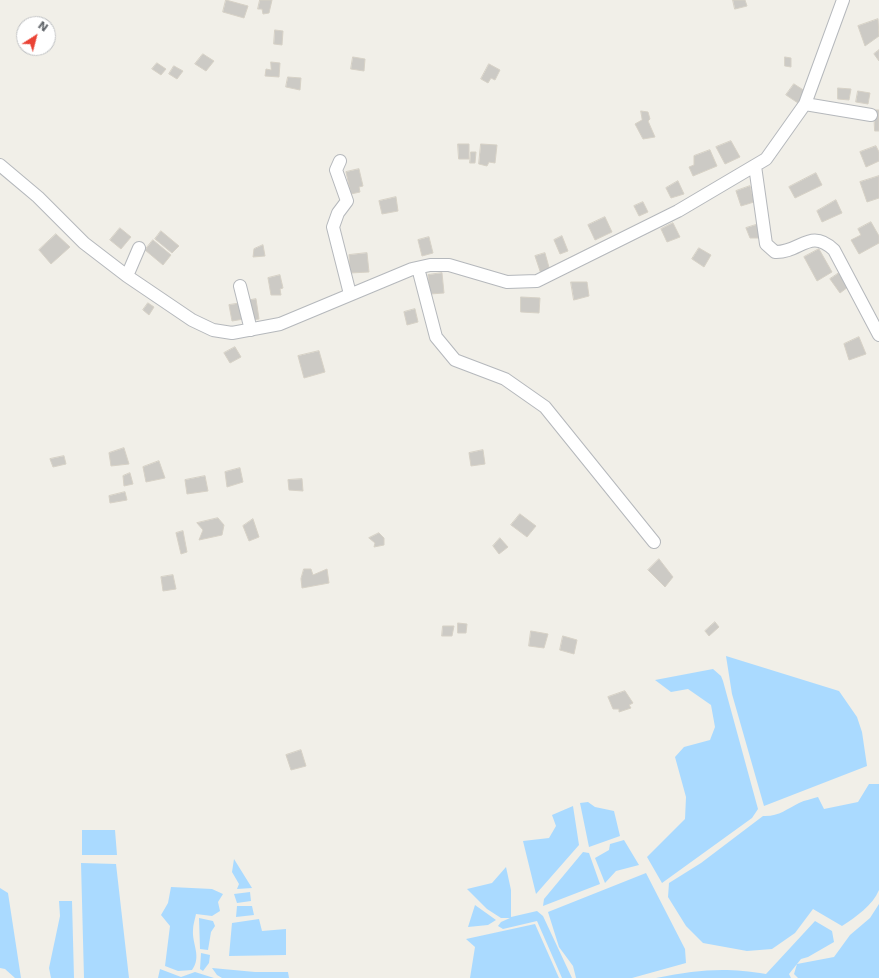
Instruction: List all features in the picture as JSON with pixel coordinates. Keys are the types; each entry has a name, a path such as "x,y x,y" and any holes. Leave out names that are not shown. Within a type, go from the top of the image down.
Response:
{"street":[{"path":"0,164 38,197 84,243 128,276 192,320 213,330 232,333 280,324 350,294 418,268 430,265 450,265 507,282 537,281 678,211 766,159 805,104 843,0"},
{"path":"805,104 871,115"},
{"path":"340,161 336,170 347,201 338,213 333,228 350,294"},
{"path":"755,166 766,244 775,252 783,252 812,239 826,242 834,250 879,335"},
{"path":"128,276 139,248"},
{"path":"418,268 436,337 455,360 505,379 546,407 654,542"},
{"path":"240,286 251,330"}],"water":[{"path":"726,656 839,691 857,717 862,732 867,766 764,806 732,694"},
{"path":"713,669 721,676 723,681 758,809 752,818 662,883 647,857 685,819 686,797 675,757 684,747 710,740 715,727 711,705 688,689 671,692 655,680"},
{"path":"869,784 879,784 879,890 873,901 858,915 842,926 813,909 795,933 772,949 747,951 703,943 686,926 668,897 669,883 701,863 763,816 778,814 801,802 818,797 824,809 858,802"},
{"path":"588,802 595,807 614,811 620,836 589,847 580,803"},
{"path":"573,806 579,845 536,894 523,841 549,838 556,826 552,815"},
{"path":"82,830 115,830 117,855 82,855"},
{"path":"624,840 639,865 616,871 605,883 595,858 609,850 610,844"},
{"path":"583,852 589,853 600,884 543,906 544,899"},
{"path":"234,859 252,888 237,889 239,884 232,872"},
{"path":"81,863 116,864 129,978 84,978"},
{"path":"506,867 511,890 511,917 537,911 543,916 572,978 562,978 537,921 503,929 498,926 501,922 510,918 501,918 487,909 467,889 492,883"},
{"path":"646,873 685,949 686,963 632,978 576,978 573,966 559,947 548,912"},
{"path":"171,887 212,889 223,894 218,902 220,911 212,916 196,914 193,935 196,960 192,970 178,971 165,966 170,926 161,915 168,903"},
{"path":"0,888 8,893 21,978 15,978 5,969 0,968"},
{"path":"250,892 251,901 237,903 234,894"},
{"path":"59,901 72,901 74,978 51,978 49,968 60,916"},
{"path":"879,904 879,978 798,978 794,974 797,964 834,957 850,935 870,918"},
{"path":"475,905 496,920 488,925 468,927"},
{"path":"237,906 252,906 254,915 236,917"},
{"path":"199,918 213,921 215,926 211,932 208,950 200,949"},
{"path":"259,919 262,931 286,929 286,955 229,956 232,923"},
{"path":"815,921 832,931 834,942 808,957 801,959 789,974 791,978 656,978 711,970 766,974"},
{"path":"535,924 559,978 470,978 475,947 466,939"},
{"path":"201,953 210,955 209,963 203,971 200,969"},
{"path":"212,968 255,972 288,972 289,978 222,978 217,975"},
{"path":"160,969 181,977 195,972 214,978 158,978"}],"building":[{"path":"226,0 248,6 244,18 223,12"},
{"path":"260,0 272,0 269,13 263,14 262,9 258,9"},
{"path":"733,0 745,0 747,6 735,9"},
{"path":"878,19 879,36 865,46 858,26"},
{"path":"275,30 283,31 282,45 274,44"},
{"path":"879,50 879,61 874,54"},
{"path":"203,54 214,61 206,71 195,64"},
{"path":"353,57 365,59 364,71 351,69"},
{"path":"785,57 791,58 791,67 785,66"},
{"path":"271,62 280,63 279,77 265,76 266,69 271,70"},
{"path":"157,63 166,69 161,75 152,69"},
{"path":"489,64 500,70 495,80 491,78 488,83 481,79"},
{"path":"174,66 183,71 177,79 169,74"},
{"path":"288,77 301,78 300,90 286,87"},
{"path":"794,84 805,91 798,103 786,95"},
{"path":"838,88 851,89 849,100 838,99"},
{"path":"858,91 870,93 868,104 856,102"},
{"path":"874,110 879,110 879,131 875,131"},
{"path":"641,111 648,112 650,119 648,121 655,137 643,139 635,124 642,120"},
{"path":"731,141 740,157 725,164 716,147"},
{"path":"458,144 469,144 469,159 459,159"},
{"path":"481,144 497,145 495,163 489,162 487,166 479,164"},
{"path":"876,146 879,152 879,161 866,167 860,152"},
{"path":"710,150 717,166 693,176 689,167 694,165 694,156"},
{"path":"471,152 476,152 475,163 470,163"},
{"path":"359,169 363,186 359,187 360,192 351,194 346,172"},
{"path":"816,173 822,185 795,198 789,187"},
{"path":"879,176 879,198 867,202 860,182"},
{"path":"678,181 684,194 671,198 666,188"},
{"path":"750,186 754,202 741,206 736,191"},
{"path":"396,197 398,211 382,214 379,201"},
{"path":"836,200 842,213 822,222 817,211"},
{"path":"643,202 648,212 639,216 634,206"},
{"path":"605,217 612,232 595,240 588,225"},
{"path":"871,222 879,236 879,243 859,254 851,240 861,235 858,229"},
{"path":"673,223 680,237 667,242 661,229"},
{"path":"759,224 762,238 750,238 746,228"},
{"path":"120,228 131,237 121,249 110,240"},
{"path":"161,231 179,246 172,253 155,239"},
{"path":"56,234 70,247 51,264 39,250"},
{"path":"562,236 568,251 560,254 554,240"},
{"path":"429,237 433,253 422,256 418,240"},
{"path":"153,240 171,255 163,265 145,250"},
{"path":"263,245 265,256 253,257 254,249"},
{"path":"699,248 711,255 704,267 692,259"},
{"path":"819,249 832,272 817,281 804,257"},
{"path":"367,253 369,272 350,273 349,255"},
{"path":"545,253 550,271 541,274 535,256"},
{"path":"842,271 852,284 840,293 830,279"},
{"path":"442,273 444,293 430,294 428,275"},
{"path":"280,275 283,288 280,289 281,295 271,295 268,278"},
{"path":"571,282 587,282 589,296 574,300"},
{"path":"521,297 540,298 539,313 521,312"},
{"path":"256,299 259,319 252,320 246,301"},
{"path":"148,303 154,307 149,315 143,310"},
{"path":"242,303 244,319 232,321 229,305"},
{"path":"415,309 418,322 407,325 404,312"},
{"path":"859,337 866,354 849,360 844,344"},
{"path":"235,347 241,357 230,363 224,353"},
{"path":"319,351 325,372 304,378 298,356"},
{"path":"124,448 129,464 111,466 109,453"},
{"path":"483,450 485,464 471,466 469,453"},
{"path":"64,456 66,464 53,467 50,459"},
{"path":"159,461 165,478 146,482 143,467"},
{"path":"240,468 243,482 227,487 225,472"},
{"path":"130,473 133,484 124,486 123,476"},
{"path":"205,476 208,491 187,494 185,480"},
{"path":"302,479 303,491 289,490 288,480"},
{"path":"125,492 127,500 110,503 109,496"},
{"path":"520,514 536,526 527,537 511,525"},
{"path":"218,518 224,525 222,535 199,540 203,530 197,523"},
{"path":"253,519 259,537 249,541 243,526"},
{"path":"183,531 187,552 181,554 176,533"},
{"path":"379,533 384,538 384,545 374,547 375,543 369,538"},
{"path":"500,538 508,547 499,554 493,546"},
{"path":"659,559 673,577 665,587 648,570"},
{"path":"304,569 311,569 313,575 327,569 329,583 302,588 301,579"},
{"path":"173,575 176,589 163,591 161,577"},
{"path":"715,622 719,627 709,636 705,631"},
{"path":"458,623 467,624 466,633 458,633"},
{"path":"443,626 454,626 452,636 442,636"},
{"path":"531,631 548,634 544,648 529,646"},
{"path":"563,636 577,640 574,654 560,650"},
{"path":"625,691 633,703 629,705 631,708 619,712 619,709 613,709 608,697"},
{"path":"301,750 306,766 291,770 286,755"}]}
